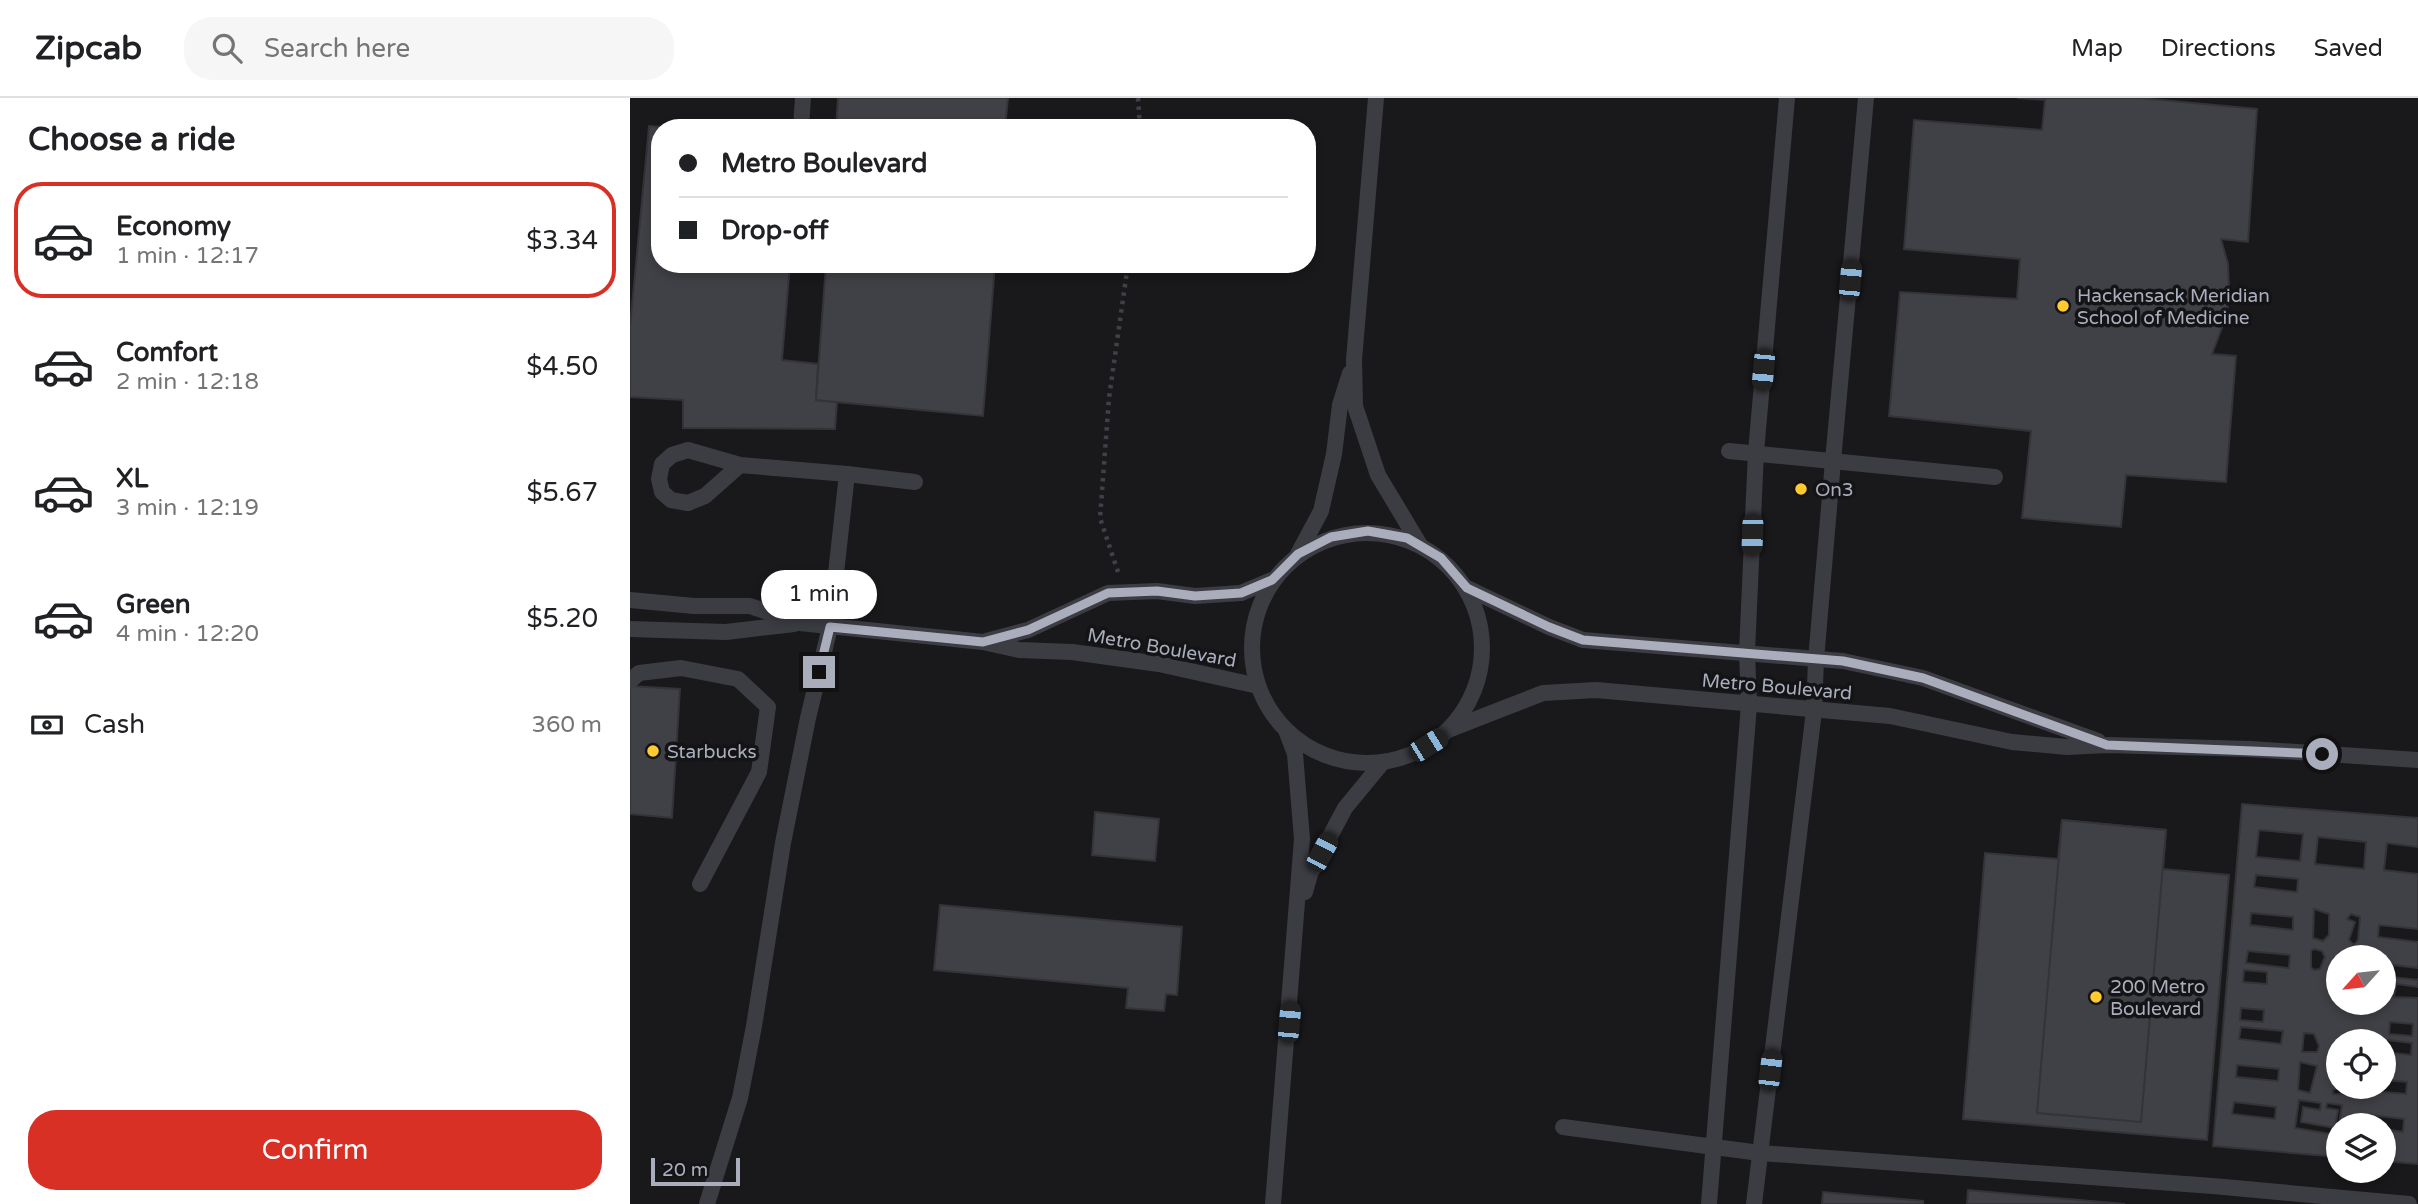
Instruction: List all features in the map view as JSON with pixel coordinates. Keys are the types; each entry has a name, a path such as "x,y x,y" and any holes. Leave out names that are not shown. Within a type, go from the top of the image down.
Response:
{"lane":[{"path":"801,119 803,98"},
{"path":"1376,98 1354,360 1355,406 1377,475 1422,547"},
{"path":"1709,1204 1749,705 1747,652 1755,452 1787,98"},
{"path":"1754,1204 1814,711 1816,660 1866,98"},
{"path":"1298,554 1331,537 1368,531 1407,538 1441,558 1467,588 1481,626 1482,665 1470,703 1448,730 1411,756 1373,764 1336,760 1302,744 1276,719 1258,686 1251,650 1256,613 1272,580 1298,554 1321,511 1334,454 1340,405 1354,360"},
{"path":"740,465 705,496 688,503 671,500 662,492 659,479 662,464 672,455 688,450 740,465 915,482"},
{"path":"1729,451 1995,477"},
{"path":"707,1204 740,1098 754,1026 783,843 808,718 830,627 847,474"},
{"name":"Metro Boulevard","path":"983,642 1028,630 1108,593 1157,591 1195,596 1241,593 1272,580"},
{"name":"Metro Boulevard","path":"1467,588 1583,640 1843,661 1923,678 2107,745"},
{"path":"630,600 694,606 750,606 800,623 983,642"},
{"path":"630,629 726,632 800,623"},
{"name":"Metro Boulevard","path":"983,642 1018,650 1072,652 1159,664 1258,686"},
{"path":"630,681 639,673 681,668 738,679 768,707 759,772 700,884"},
{"name":"Metro Boulevard","path":"1448,730 1543,693 1596,690 1890,716 2012,742 2067,747 2107,745 2250,749 2418,760"},
{"path":"1273,1204 1302,839 1295,754 1285,728"},
{"path":"1297,918 1310,874 1345,808 1383,762"},
{"path":"1563,1127 1760,1153 2213,1186 2409,1204"}],"path":[{"path":"1138,98 1139,119"},
{"path":"1125,592 1100,518 1109,398 1127,273"}],"building":[{"path":"838,98 1008,98 1006,119 837,119"},
{"name":"Hackensack Meridian School of Medicine","path":"2017,98 2140,98 2257,109 2248,242 2221,239 2228,264 2229,289 2227,314 2212,354 2236,356 2226,482 2126,475 2121,527 2022,518 2031,431 1889,416 1900,292 2017,299 2020,259 1904,249 1914,120 2042,130 2045,100"},
{"path":"651,126 651,273 789,273 782,360 818,364 816,400 837,402 835,429 683,428 683,400 630,397 630,327"},
{"path":"825,273 994,273 983,416 816,400"},
{"name":"Starbucks","path":"630,686 680,689 672,818 630,814"},
{"path":"2242,804 2418,818 2418,847 2387,843 2384,870 2418,874 2418,929 2379,925 2378,937 2418,942 2418,968 2396,965 2396,945 2354,945 2326,945 2326,1015 2396,1015 2396,997 2418,998 2418,1164 2396,1162 2396,1131 2403,1132 2404,1119 2396,1118 2396,1113 2341,1113 2342,1105 2327,1103 2326,1108 2338,1110 2338,1113 2326,1113 2326,1126 2301,1122 2303,1107 2320,1110 2321,1103 2299,1100 2295,1128 2326,1133 2326,1156 2213,1146","holes":["2259,830 2303,834 2300,861 2256,857","2318,837 2366,842 2364,869 2315,864","2256,875 2298,879 2297,892 2254,887","2314,909 2329,914 2329,935 2323,941 2313,938","2251,913 2293,917 2293,930 2250,925","2351,914 2360,917 2358,940 2354,945 2349,940 2355,922 2347,919","2248,951 2290,955 2289,968 2246,963","2311,951 2322,951 2325,957 2320,969 2314,970 2311,967","2244,970 2267,972 2267,984 2243,982","2241,1008 2264,1010 2263,1022 2240,1020","2241,1027 2283,1031 2281,1044 2239,1039","2304,1033 2314,1034 2319,1046 2317,1052 2302,1052","2300,1062 2317,1066 2310,1093 2298,1090","2237,1065 2279,1069 2278,1081 2236,1077","2234,1102 2276,1107 2275,1119 2232,1114"]},
{"path":"1095,812 1159,819 1155,861 1092,855"},
{"name":"200 Metro Boulevard","path":"2062,820 2166,830 2163,869 2229,875 2207,1140 1963,1119 1985,853 2058,859"},
{"path":"2062,820 2166,830 2141,1122 2037,1113"},
{"path":"940,905 1182,927 1177,995 1166,994 1164,1011 1126,1008 1128,988 934,970"},
{"path":"2396,977 2418,980 2418,987 2396,984"},
{"path":"1968,1190 2125,1204 1967,1204"},
{"path":"1823,1192 1923,1201 1923,1204 1822,1204"}],"place":[{"name":"Hackensack Meridian School of Medicine","path":"2063,306"},
{"name":"On3","path":"1801,489"},
{"name":"Starbucks","path":"653,751"},
{"name":"200 Metro Boulevard","path":"2096,997"}],"route":[{"path":"819,672 830,627 983,642 1028,630 1108,593 1157,591 1195,596 1241,593 1272,580 1298,554 1331,537 1368,531 1407,538 1441,558 1467,588 1583,640 1843,661 1923,678 2107,745 2322,754"}]}
